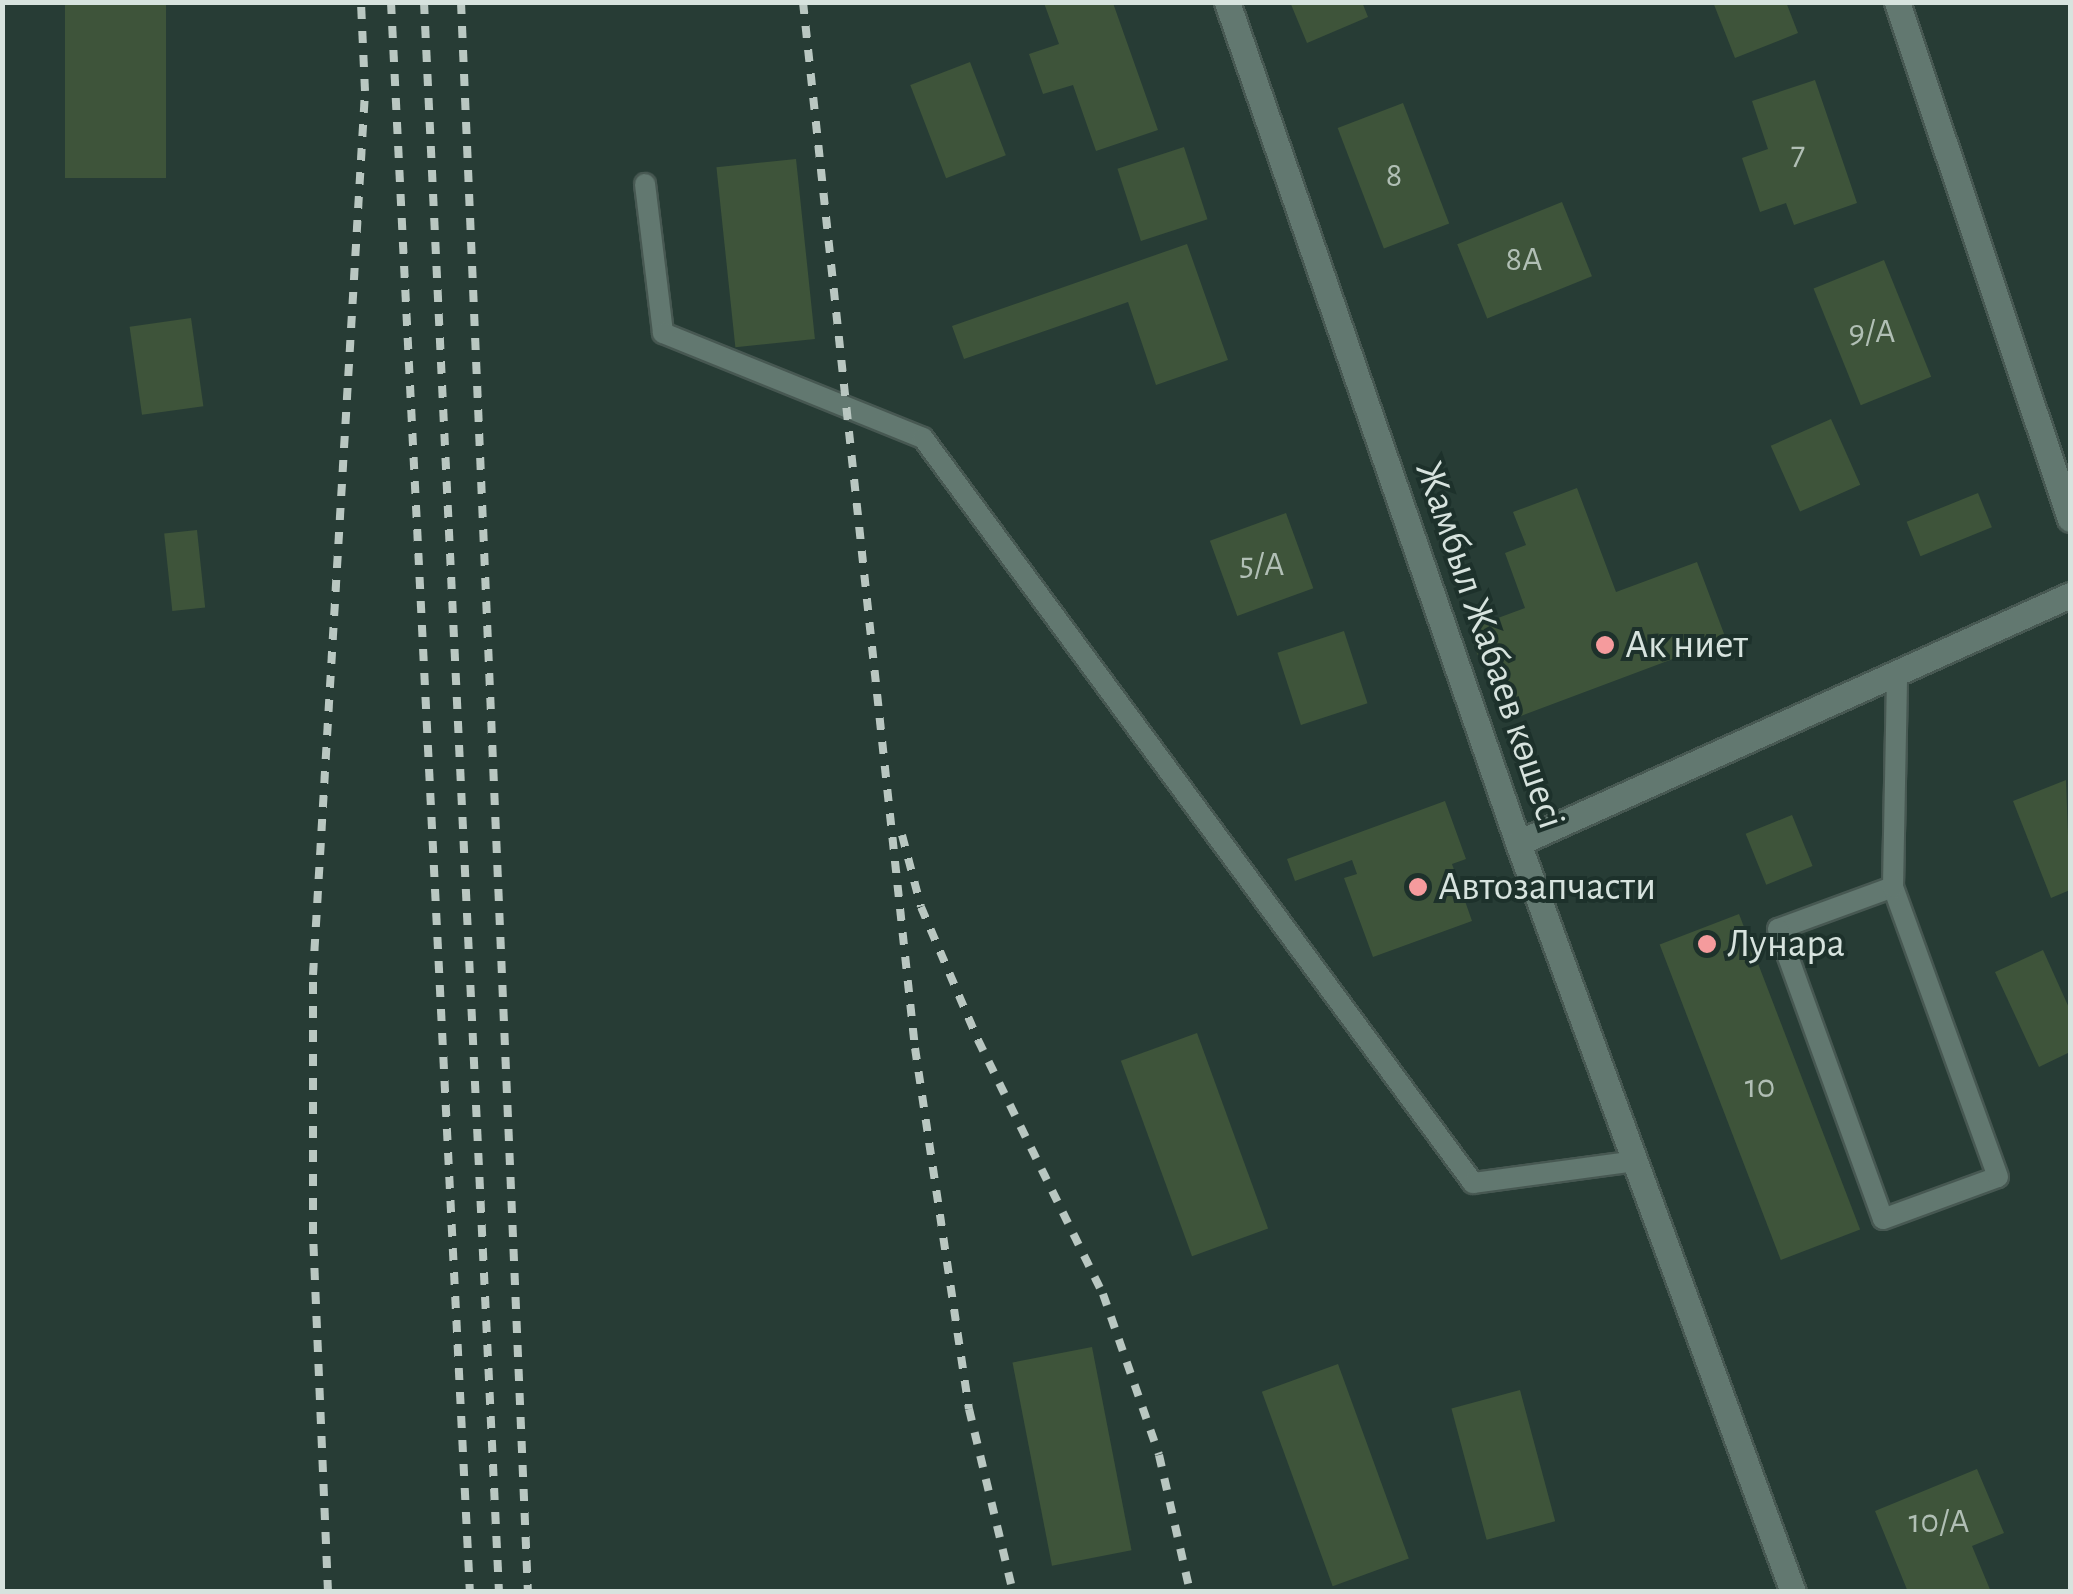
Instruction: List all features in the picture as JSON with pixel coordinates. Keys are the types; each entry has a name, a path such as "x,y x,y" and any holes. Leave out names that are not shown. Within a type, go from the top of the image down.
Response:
{"street":[{"name":"Жамбыл Жабаев көшесі","path":"1227,2 1518,843 1793,1592"},
{"path":"1897,2 2070,519"},
{"path":"1518,843 2070,595"}],"lane":[{"path":"644,184 663,333 923,438 1472,1184 1635,1161"},
{"path":"1892,887 1778,929 1883,1220 1998,1178 1892,887 1897,674"}],"building":[{"path":"65,2 166,2 166,178 65,178"},
{"path":"1290,2 1362,2 1368,17 1307,43"},
{"path":"1713,2 1786,2 1798,33 1735,58"},
{"path":"1044,3 1113,3 1158,130 1096,151 1073,85 1043,94 1029,54 1059,44"},
{"path":"970,62 1006,155 946,178 910,85"},
{"path":"1815,80 1857,203 1794,225 1786,203 1760,212 1742,158 1768,149 1752,101"},
{"path":"1403,103 1449,223 1384,249 1338,128"},
{"path":"1184,147 1207,219 1141,241 1117,169"},
{"path":"796,159 815,339 735,347 716,167"},
{"path":"1562,202 1592,276 1487,319 1457,244"},
{"path":"1187,244 1228,360 1156,385 1128,302 964,359 952,326"},
{"path":"1884,260 1931,377 1861,405 1814,288"},
{"path":"191,318 203,406 142,415 130,327"},
{"path":"1831,419 1860,485 1800,512 1771,446"},
{"path":"1577,488 1616,592 1697,562 1726,639 1521,716 1497,654 1480,661 1468,629 1525,608 1505,553 1526,545 1513,512"},
{"path":"1978,493 1992,527 1920,556 1907,522"},
{"path":"1286,513 1313,588 1237,616 1210,541"},
{"path":"197,530 205,608 172,611 164,533"},
{"path":"1344,631 1367,703 1301,725 1277,653"},
{"path":"2066,780 2070,890 2051,898 2013,801"},
{"path":"1445,801 1466,859 1452,864 1472,921 1373,957 1344,878 1357,874 1352,860 1295,881 1287,859"},
{"path":"1792,815 1813,866 1766,885 1746,834"},
{"path":"1739,914 1860,1230 1781,1260 1660,944"},
{"path":"2043,950 2070,1010 2070,1052 2039,1067 1995,972"},
{"path":"1197,1033 1268,1228 1192,1256 1121,1061"},
{"path":"1092,1347 1131,1550 1052,1566 1012,1362"},
{"path":"1338,1364 1409,1559 1333,1586 1262,1392"},
{"path":"1520,1390 1555,1521 1487,1540 1451,1408"},
{"path":"1977,1469 2004,1533 1972,1546 1991,1592 1908,1592 1875,1511"}],"railway":[{"path":"328,1592 313,1234 313,975 365,91 361,2"},
{"path":"391,2 470,1592"},
{"path":"424,2 499,1592"},
{"path":"461,2 528,1592"},
{"path":"803,2 915,1048 969,1409 1013,1592"},
{"path":"902,835 921,907 978,1040 1103,1294 1159,1455 1190,1592"}],"place":[{"name":"Ак ниет","path":"1605,645"},
{"name":"Автозапчасти","path":"1418,887"},
{"name":"Лунара","path":"1707,944"}]}
